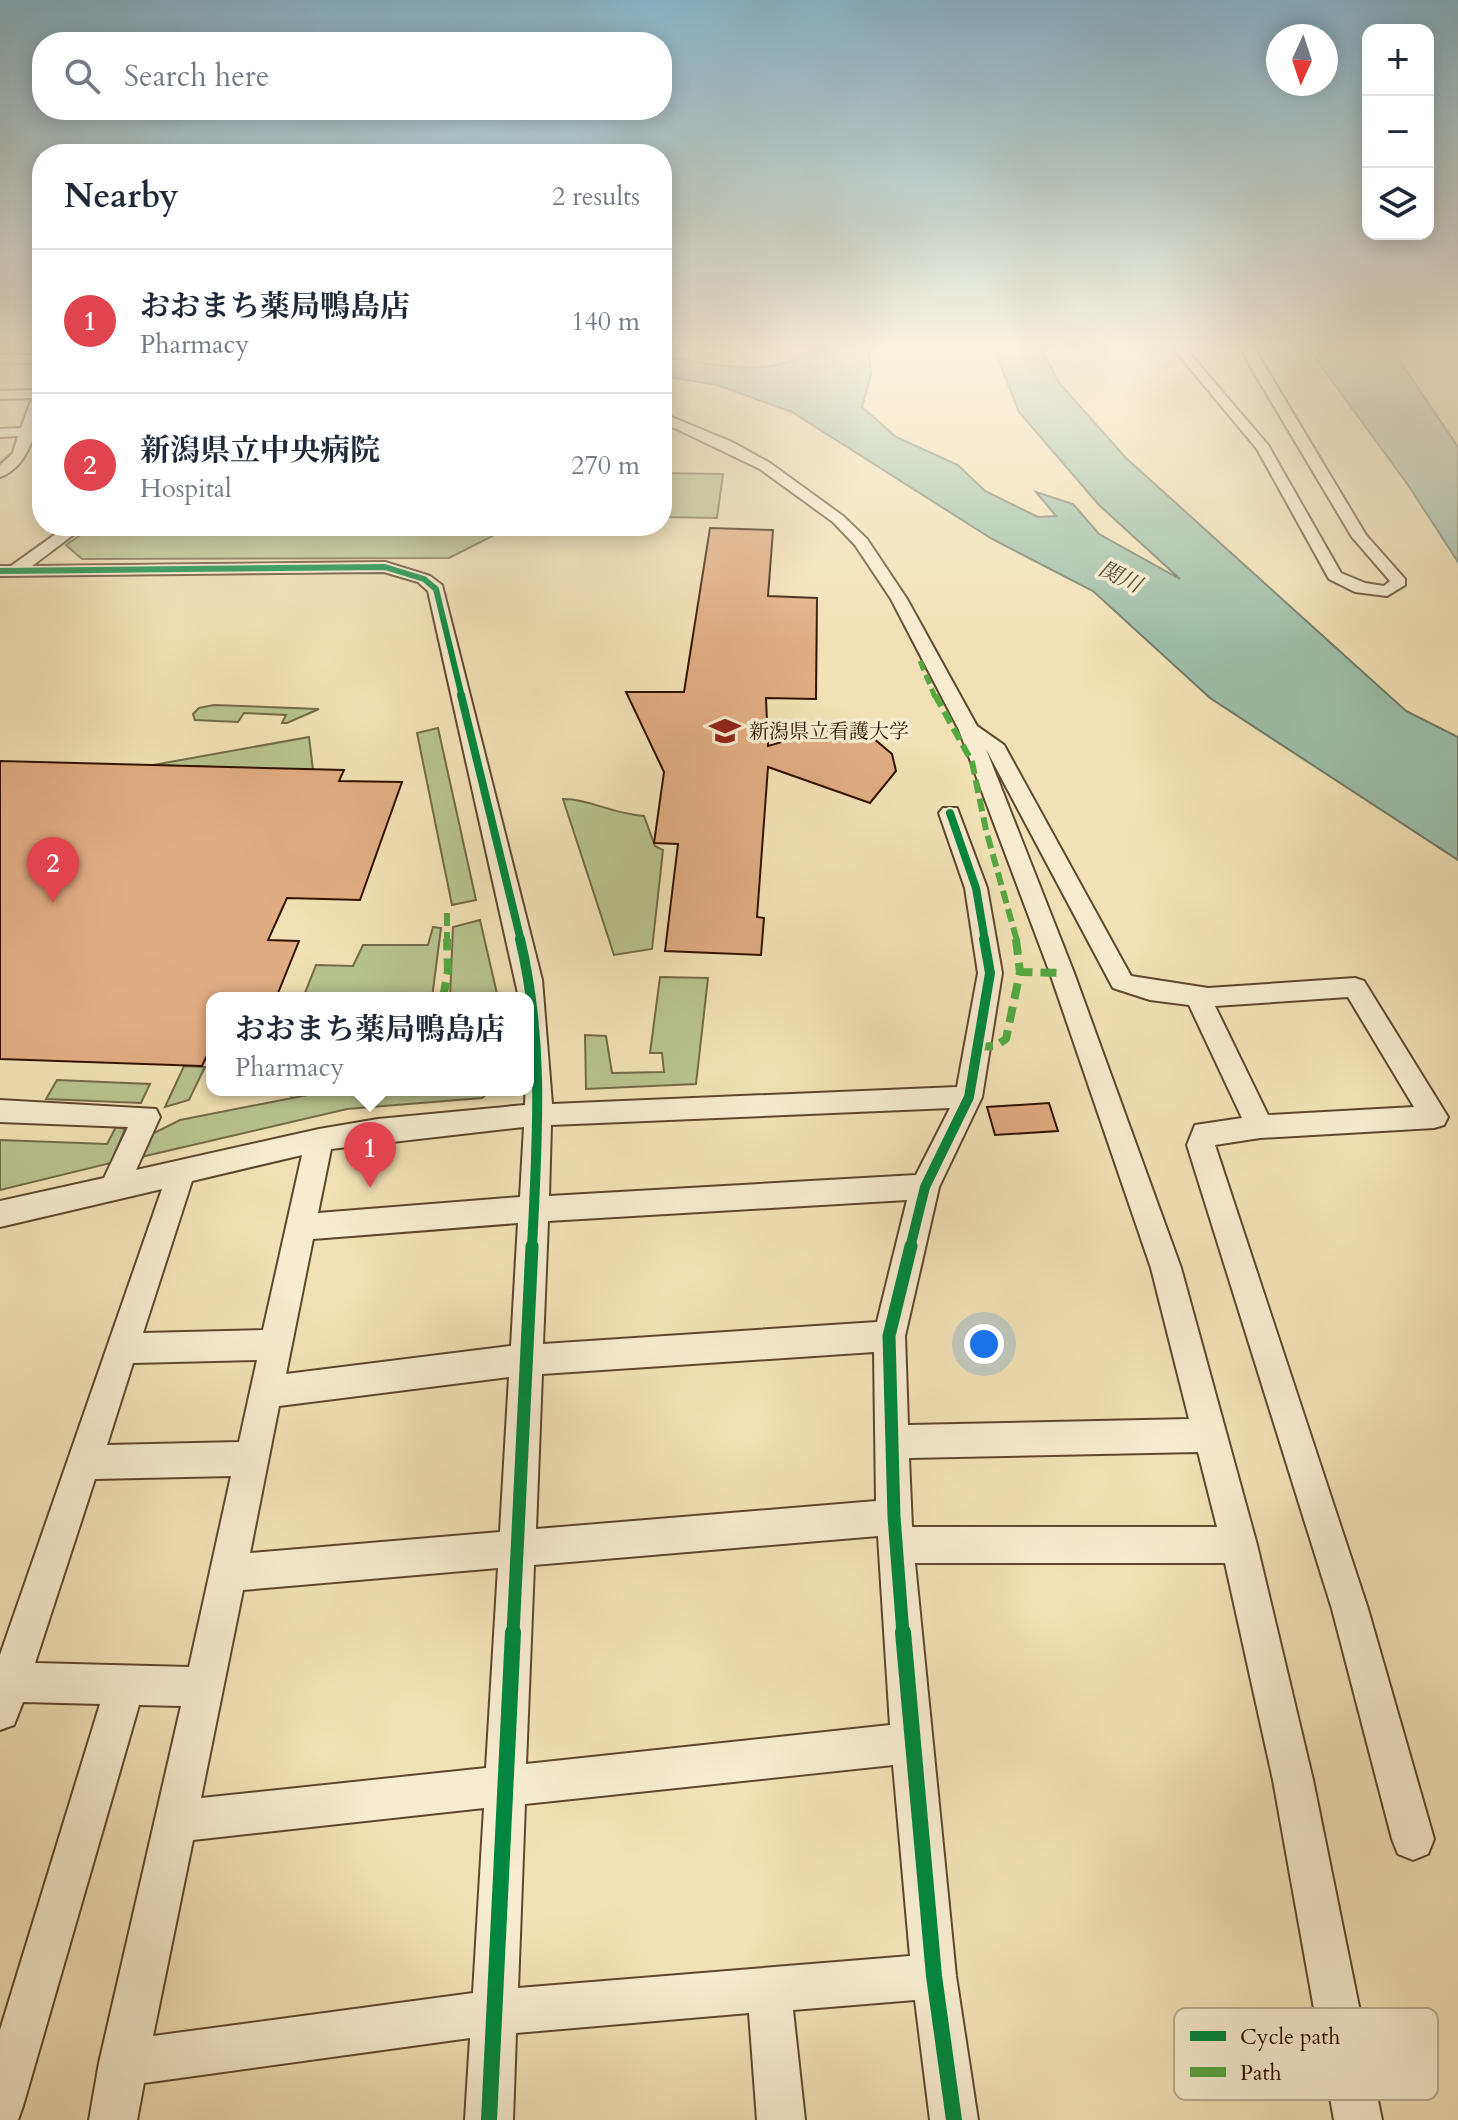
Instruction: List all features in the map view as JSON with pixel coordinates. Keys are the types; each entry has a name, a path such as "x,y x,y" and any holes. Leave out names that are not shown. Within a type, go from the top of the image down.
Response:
{"street":[{"path":"0,473 19,454 22,447"},
{"path":"730,447 765,466 838,519 861,542 899,599 969,730 1062,973 1156,1240 1239,1545 1311,1866 1337,2008"},
{"path":"1262,447 1335,576 1361,588 1387,591 1399,582 1360,537 1305,447"},
{"path":"5,575 62,536"},
{"path":"5,575 385,567 424,579 436,589 531,992"},
{"path":"969,730 994,745 1122,982 1146,992 1198,997 1355,987 1434,1117 1205,1133 1201,1145 1350,1609 1413,1839"},
{"path":"950,813 976,888 990,973 969,1097 925,1187 889,1336 895,1531 911,1743 934,1976 954,2120"},
{"path":"1198,997 1260,1127"},
{"path":"489,2120 532,1209 540,1115 534,1034"},
{"path":"0,1214 319,1140 378,1130 540,1115 969,1097"},
{"path":"0,1111 146,1117 114,1187"},
{"path":"113,2120 122,2063 303,1227 319,1140"},
{"path":"181,1173 125,1348 3,1692 125,1685 203,1687"},
{"path":"303,1227 532,1209 925,1187"},
{"path":"266,1392 525,1360 889,1336"},
{"path":"125,1348 276,1345"},
{"path":"893,1442 1210,1435"},
{"path":"84,1462 252,1459"},
{"path":"227,1573 517,1549 895,1531 1239,1545"},
{"path":"0,2106 125,1685"},
{"path":"174,1821 505,1789 911,1743"},
{"path":"122,2063 496,2012 934,1976"},
{"path":"769,1989 781,2120"},
{"path":"1354,2100 1358,2120"}],"shaded area":[{"path":"672,473 723,474 717,518 672,517"},
{"path":"79,536 492,536 449,558 82,559 66,545"},
{"path":"214,705 319,709 287,723 282,723 286,715 244,713 238,722 195,720 193,714 199,708"},
{"path":"438,728 476,900 452,905 417,733"},
{"path":"309,737 313,770 153,765"},
{"path":"563,799 644,816 655,846 663,850 652,949 614,955"},
{"path":"480,920 497,992 450,992 453,927"},
{"path":"433,927 441,928 433,992 305,992 316,965 353,966 363,945 428,945"},
{"path":"660,977 708,978 696,1084 586,1089 585,1035 606,1036 612,1073 664,1072 662,1053 650,1053"},
{"path":"184,1066 205,1067 189,1100 165,1107"},
{"path":"57,1080 150,1084 141,1103 46,1099"},
{"path":"302,1096 484,1096 347,1109 141,1157 150,1135 180,1120"},
{"path":"116,1127 125,1129 111,1163 0,1190 0,1140 107,1144"}],"water":[{"name":"関川","path":"847,447 918,447 958,465 985,491 1038,517 1056,516 1036,492 1073,504 1099,534 1180,579 1099,505 1049,447 1116,447 1406,711 1458,737 1458,860 1210,698 1093,591 992,539"},
{"path":"1380,447 1458,447 1458,562"}],"building":[{"path":"710,528 773,530 768,596 817,598 816,699 766,698 768,746 823,730 857,732 873,738 892,754 896,771 870,803 768,767 757,917 764,918 761,955 665,951 678,844 654,843 664,772 626,692 684,692"},
{"path":"0,761 344,770 339,781 402,782 360,900 287,898 268,940 299,941 278,992 206,992 206,1058 202,1066 0,1059"},
{"path":"1049,1103 1058,1131 995,1135 987,1107"}],"marked path":[{"path":"920,661 936,698 972,762 986,830 1020,952 1020,972"},
{"path":"444,992 448,971 447,913"},
{"path":"977,1047 995,1046 1006,1039 1020,972 1062,973"}],"cycle path":[{"path":"0,571 385,567 424,579 436,589 531,992"},
{"path":"950,813 976,888 990,973 969,1097 925,1187 889,1336 894,1517 911,1743 934,1976 954,2120"},
{"path":"489,2120 540,1081 534,1020"}],"place":[{"name":"新潟県立看護大学","path":"725,731"},
{"name":"新潟県立中央病院","path":"53,903"},
{"name":"おおまち薬局鴨島店","path":"370,1188"}]}
